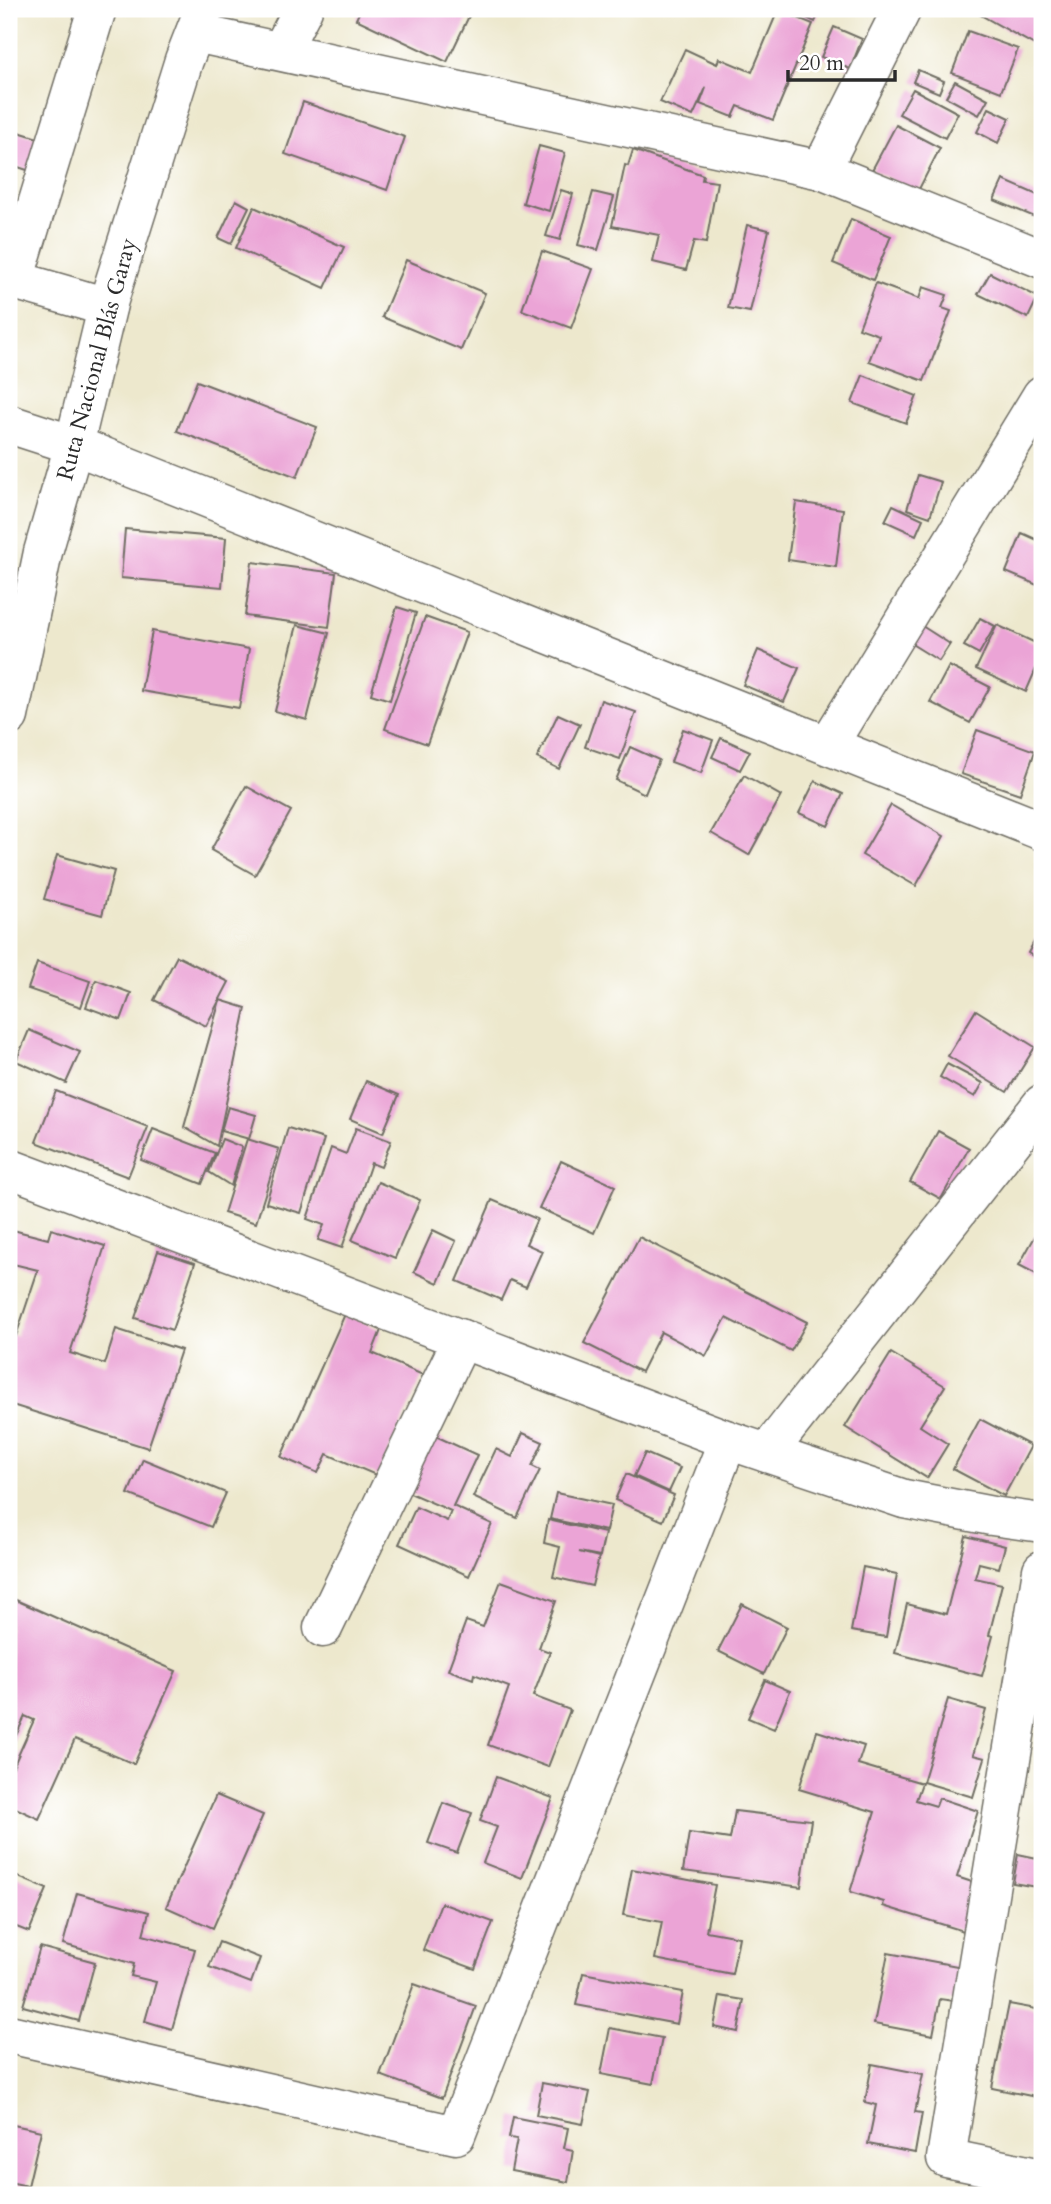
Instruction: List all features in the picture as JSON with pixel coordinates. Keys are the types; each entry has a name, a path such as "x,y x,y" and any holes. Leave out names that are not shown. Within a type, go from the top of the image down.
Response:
{"main road":[{"path":"97,9 14,280 107,307"},
{"path":"281,51 303,9"},
{"path":"821,170 902,9"},
{"path":"199,21 281,51 821,170 1042,259"},
{"name":"Ruta Nacional Blás Garay","path":"9,716 21,605 43,551 74,445 107,307 199,21"},
{"path":"828,746 1042,395"},
{"path":"9,424 74,445 1042,831"},
{"path":"767,1453 1042,1104"},
{"path":"9,1168 728,1440 904,1499 1042,1523"},
{"path":"323,1628 462,1339"},
{"path":"9,2034 456,2135 728,1440"},
{"path":"1042,1570 946,2158 1042,2178"}],"building":[{"path":"361,9 459,9 470,14 447,62 356,19"},
{"path":"799,9 821,9 815,22 796,13"},
{"path":"970,9 1042,9 1042,40 1038,47"},
{"path":"778,10 813,24 773,120 738,106 733,117 700,104 706,88 693,116 660,102 685,49 717,64 719,58 752,72"},
{"path":"834,27 862,39 850,69 821,57"},
{"path":"968,31 1018,49 1001,92 952,73"},
{"path":"918,70 944,81 939,93 913,82"},
{"path":"955,81 988,99 979,115 946,97"},
{"path":"913,89 958,113 945,138 899,114"},
{"path":"303,102 405,137 387,190 285,154"},
{"path":"989,108 1010,118 998,143 977,132"},
{"path":"896,125 940,148 917,193 872,170"},
{"path":"9,129 44,140 33,172 9,164"},
{"path":"539,146 565,153 549,211 523,203"},
{"path":"633,150 703,175 702,180 717,182 706,243 694,241 686,270 653,262 659,235 612,226 625,165 628,166"},
{"path":"1003,180 1042,197 1042,220 994,200"},
{"path":"561,190 573,194 560,240 546,236"},
{"path":"593,192 614,197 598,250 578,245"},
{"path":"236,200 249,207 231,244 218,238"},
{"path":"254,207 344,247 325,288 236,248"},
{"path":"851,219 891,236 873,280 833,263"},
{"path":"747,225 769,230 750,312 728,308"},
{"path":"542,251 593,269 571,328 522,310"},
{"path":"406,260 485,293 461,350 382,317"},
{"path":"990,273 1038,297 1028,318 978,294"},
{"path":"876,283 919,299 923,287 947,295 942,308 951,311 924,381 869,361 879,335 859,328"},
{"path":"863,375 917,396 906,423 852,403"},
{"path":"197,381 317,427 297,477 177,431"},
{"path":"918,475 941,482 930,517 907,509"},
{"path":"796,502 843,509 836,567 788,560"},
{"path":"893,505 923,519 916,535 885,521"},
{"path":"125,529 226,538 222,587 121,578"},
{"path":"1022,533 1042,542 1042,587 1006,572"},
{"path":"252,562 336,573 329,627 245,616"},
{"path":"397,607 416,613 390,700 371,694"},
{"path":"425,617 467,632 427,744 385,729"},
{"path":"980,618 995,626 979,654 964,646"},
{"path":"297,625 329,633 307,720 275,711"},
{"path":"997,625 1042,646 1042,655 1026,692 976,669"},
{"path":"922,626 950,644 939,661 910,643"},
{"path":"152,631 249,649 239,708 141,691"},
{"path":"758,650 799,668 784,702 743,685"},
{"path":"949,666 990,687 970,723 930,702"},
{"path":"601,700 636,712 620,759 585,747"},
{"path":"558,714 580,724 559,769 537,758"},
{"path":"683,729 713,740 701,773 671,762"},
{"path":"977,730 1035,751 1020,794 961,774"},
{"path":"721,738 750,751 740,770 712,757"},
{"path":"630,747 659,760 645,794 616,780"},
{"path":"744,775 781,796 749,855 711,833"},
{"path":"815,781 843,794 828,826 799,813"},
{"path":"246,786 291,811 255,875 211,850"},
{"path":"891,805 944,836 916,886 862,855"},
{"path":"57,855 114,871 102,915 44,899"},
{"path":"1042,927 1042,962 1028,953"},
{"path":"177,956 229,982 206,1026 154,1000"},
{"path":"37,963 90,981 81,1007 28,989"},
{"path":"96,980 131,993 121,1020 86,1007"},
{"path":"220,1000 246,1008 217,1146 184,1127"},
{"path":"976,1010 1035,1047 1007,1092 948,1056"},
{"path":"29,1030 80,1052 66,1083 16,1061"},
{"path":"947,1064 983,1083 975,1097 940,1077"},
{"path":"366,1081 399,1095 383,1133 350,1119"},
{"path":"56,1091 148,1127 128,1177 36,1142"},
{"path":"228,1107 256,1115 249,1139 221,1131"},
{"path":"288,1128 324,1139 301,1213 266,1203"},
{"path":"356,1128 391,1141 381,1167 371,1163 342,1248 318,1240 324,1225 307,1219 331,1148 346,1154"},
{"path":"153,1129 215,1153 202,1184 141,1160"},
{"path":"938,1131 969,1148 941,1199 910,1182"},
{"path":"222,1139 242,1147 231,1186 209,1172"},
{"path":"247,1139 279,1149 256,1223 224,1213"},
{"path":"561,1161 615,1186 594,1233 539,1208"},
{"path":"378,1182 420,1200 395,1258 352,1240"},
{"path":"492,1200 537,1219 526,1244 542,1251 526,1287 510,1280 501,1300 457,1281"},
{"path":"1042,1224 1042,1277 1019,1265"},
{"path":"9,1229 48,1239 51,1229 105,1246 70,1353 105,1364 116,1329 181,1350 148,1448 9,1404 9,1334 16,1336 38,1270 9,1263"},
{"path":"433,1230 456,1241 438,1283 414,1272"},
{"path":"639,1237 807,1322 791,1351 726,1318 706,1356 661,1332 641,1372 584,1343"},
{"path":"158,1251 195,1263 172,1330 135,1318"},
{"path":"345,1314 381,1330 372,1353 423,1375 378,1476 327,1454 318,1473 281,1457"},
{"path":"891,1353 945,1386 920,1426 948,1444 927,1478 845,1427"},
{"path":"980,1419 1031,1446 1004,1496 953,1469"},
{"path":"429,1433 477,1455 453,1506 492,1524 469,1576 399,1544 416,1507 447,1521 451,1511 403,1490"},
{"path":"523,1433 543,1442 532,1466 540,1470 517,1518 473,1497 496,1449 512,1457"},
{"path":"645,1453 680,1468 669,1492 634,1476"},
{"path":"143,1459 226,1493 211,1527 128,1494"},
{"path":"626,1474 674,1495 663,1521 615,1500"},
{"path":"556,1493 612,1505 606,1531 550,1519"},
{"path":"548,1520 605,1533 600,1556 579,1552 599,1557 592,1586 553,1577 560,1547 544,1543"},
{"path":"966,1536 1005,1546 999,1568 979,1563 975,1578 1002,1584 989,1635 993,1636 982,1676 895,1653 907,1604 946,1614"},
{"path":"863,1567 897,1574 886,1637 851,1631"},
{"path":"501,1581 556,1601 539,1648 550,1652 533,1696 570,1710 548,1767 488,1745 509,1687 474,1674 473,1679 448,1670 466,1621 483,1627"},
{"path":"9,1597 176,1671 134,1764 75,1739 39,1819 9,1805 9,1776 34,1720 25,1716 9,1751"},
{"path":"742,1604 787,1627 764,1674 718,1651"},
{"path":"765,1680 790,1691 774,1729 748,1718"},
{"path":"948,1699 986,1710 973,1755 985,1758 973,1797 923,1782"},
{"path":"817,1731 864,1746 858,1764 922,1783 916,1800 936,1806 939,1798 978,1811 957,1877 984,1886 970,1933 883,1906 884,1902 850,1892 875,1812 799,1789"},
{"path":"496,1777 553,1798 522,1878 483,1863 497,1827 480,1821"},
{"path":"216,1795 263,1815 213,1928 166,1907"},
{"path":"443,1803 472,1813 457,1853 428,1843"},
{"path":"735,1811 811,1820 801,1887 683,1871 689,1833 730,1839"},
{"path":"1018,1854 1042,1859 1042,1888 1013,1883"},
{"path":"632,1869 715,1885 706,1931 739,1937 732,1974 655,1959 662,1922 623,1915"},
{"path":"9,1873 47,1889 29,1932 9,1924"},
{"path":"77,1893 149,1912 143,1935 195,1949 172,2029 145,2021 156,1982 131,1976 134,1964 63,1944"},
{"path":"441,1903 493,1922 475,1969 423,1950"},
{"path":"219,1942 260,1958 251,1983 209,1967"},
{"path":"40,1947 95,1962 79,2021 23,2006"},
{"path":"888,1953 968,1968 961,2002 940,1999 933,2035 874,2024"},
{"path":"583,1973 683,1992 677,2024 576,2005"},
{"path":"414,1984 476,2006 442,2098 380,2075"},
{"path":"720,1996 744,2000 738,2032 714,2027"},
{"path":"1009,2004 1042,2010 1042,2067 1036,2097 992,2088"},
{"path":"610,2028 662,2038 653,2084 601,2074"},
{"path":"872,2064 923,2074 915,2112 922,2113 915,2153 868,2144 876,2105 865,2102"},
{"path":"542,2083 590,2092 583,2124 536,2115"},
{"path":"513,2117 568,2128 564,2148 573,2150 568,2182 511,2171 517,2139 509,2138"},
{"path":"9,2124 41,2131 28,2186 9,2182"}]}
